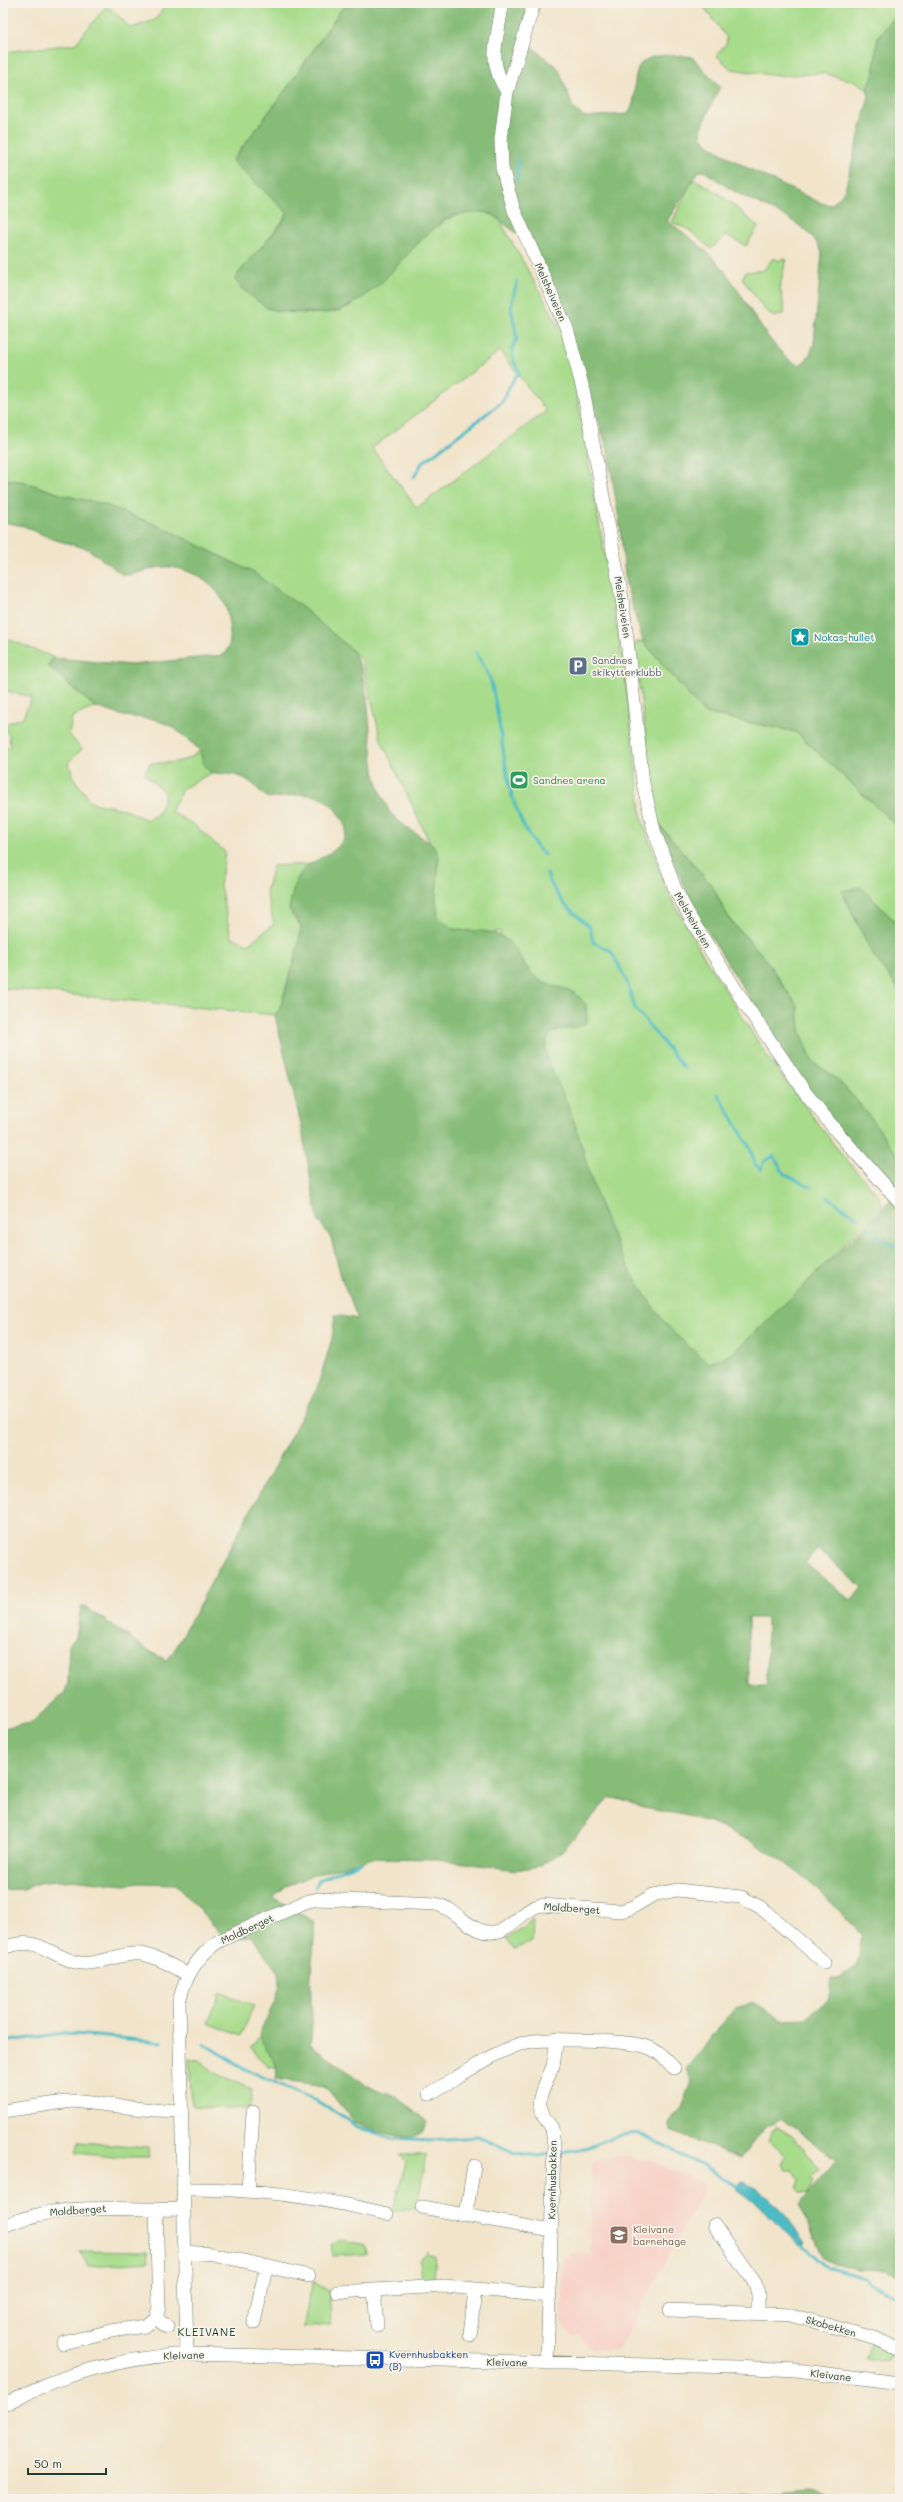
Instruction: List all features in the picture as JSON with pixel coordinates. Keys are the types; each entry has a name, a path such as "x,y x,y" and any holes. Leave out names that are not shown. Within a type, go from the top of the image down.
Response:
{"street":[{"path":"502,3 495,47 494,65 499,79 507,92"},
{"name":"Melsheiveien","path":"534,3 507,92 501,139 502,168 514,210 557,303 579,369 623,604 643,783 660,847 675,889 692,922 779,1056 837,1132 900,1202"},
{"name":"Moldberget","path":"187,2354 179,2012 181,1992 187,1974 205,1952 219,1941 305,1902 318,1899 436,1904 447,1908 479,1930 490,1932 501,1930 531,1908 541,1905 621,1911 633,1907 653,1895 677,1890 746,1898 760,1907 824,1962"},
{"path":"3,1948 19,1942 30,1943 76,1962 86,1963 134,1954 144,1955 187,1974"},
{"path":"429,2094 511,2048 539,2040 557,2039 639,2045 658,2052 674,2068"},
{"name":"Kvernhusbakken","path":"547,2363 550,2296 553,2135 539,2103 541,2094 554,2066 557,2039"},
{"path":"3,2111 72,2101 154,2110 181,2111"},
{"path":"248,2191 253,2112"},
{"path":"466,2215 474,2166"},
{"path":"183,2189 248,2191 307,2196 387,2214"},
{"name":"Moldberget","path":"3,2226 38,2213 64,2209 103,2207 183,2209"},
{"name":"Kvernhusbakken","path":"422,2207 551,2231"},
{"path":"63,2343 111,2331 145,2326 156,2318 159,2307 156,2209"},
{"path":"714,2225 755,2283 758,2293 758,2313"},
{"path":"184,2252 213,2254 309,2276"},
{"path":"254,2323 266,2267"},
{"path":"337,2292 427,2286 550,2296"},
{"path":"374,2290 377,2326"},
{"path":"470,2335 475,2290"},
{"name":"Skobekken","path":"670,2310 758,2313 801,2317 877,2339 900,2350"},
{"path":"156,2318 168,2327"},
{"name":"Kleivane","path":"3,2405 43,2384 91,2368 134,2359 187,2354 769,2368 900,2383"}],"shaded area":[{"path":"615,2156 628,2156 649,2160 706,2185 619,2349 592,2349 580,2335 572,2335 561,2324 563,2258 571,2257 571,2252 590,2255 591,2161"}],"green space":[{"name":"Sandnes arena","path":"167,3 346,3 287,88 232,161 287,212 287,216 267,240 267,308 285,312 308,314 330,312 348,307 365,295 436,226 456,215 476,212 498,217 568,342 624,668 642,820 667,891 703,955 769,1059 842,1155 877,1194 883,1205 705,1387 585,1205 512,965 499,931 478,940 460,938 433,916 438,860 381,740 362,661 353,651 254,573 166,529 103,504 66,496 25,482 3,479 3,52 75,44 107,5 131,28 155,20","holes":["500,351 546,411 417,508 372,448"]},
{"path":"346,3 540,3 527,43 559,69 573,108 585,117 628,114 633,105 636,75 643,61 658,56 667,55 692,57 720,87 701,132 701,135 707,142 719,152 736,162 821,203 831,205 842,195 846,186 869,96 867,89 873,77 878,36 900,11 900,829 796,732 704,713 643,641 626,585 620,526 608,451 599,422 530,244 492,214 482,212 454,215 444,220 424,237 384,280 365,296 342,310 324,313 278,311 267,308 241,288 235,279 246,263 280,225 287,212 232,161 287,88","holes":["699,171 704,171 736,192 788,218 809,233 817,242 822,253 814,343 809,356 799,365 789,359 768,337 731,279 717,262 682,231 667,221"]},
{"path":"701,3 900,3 900,11 878,36 873,77 867,89 857,82 823,73 777,76 731,69 716,55 726,44 727,38"},
{"path":"693,179 719,194 758,227 746,246 726,235 711,249 689,230 672,222"},
{"path":"773,258 780,261 783,258 786,259 780,287 785,313 774,317 764,309 742,278 746,272 764,270"},
{"path":"3,479 25,482 66,496 103,504 166,529 254,573 303,608 353,651 361,668 367,697 374,771 380,792 390,813 406,827 433,845 439,855 436,898 438,916 452,928 466,931 489,932 507,940 535,977 547,984 564,988 575,993 586,1005 587,1022 576,1027 552,1033 548,1038 546,1051 551,1068 570,1110 594,1188 614,1240 641,1289 662,1319 677,1336 706,1361 710,1363 733,1353 859,1233 894,1196 810,1094 696,913 656,821 712,886 730,920 764,957 798,1007 800,1030 813,1063 825,1070 837,1080 861,1105 900,1159 900,2277 884,2270 858,2269 834,2264 824,2259 799,2204 837,2160 782,2119 763,2129 741,2158 678,2134 671,2130 668,2125 671,2118 681,2109 692,2082 686,2069 735,2008 755,2003 782,2020 806,2019 829,1998 831,1978 838,1979 857,1967 862,1935 845,1916 808,1881 788,1865 768,1851 723,1828 692,1817 644,1808 623,1800 609,1798 562,1851 539,1866 516,1870 436,1859 373,1858 314,1875 286,1886 273,1897 314,1922 314,1942 311,1968 312,2027 310,2044 366,2085 398,2097 427,2122 424,2131 411,2138 374,2130 353,2121 325,2086 276,2079 276,2066 259,2034 275,2001 280,1985 278,1972 252,1937 225,1938 176,1884 140,1883 125,1885 80,1880 42,1882 23,1889 3,1890 3,1728 31,1723 65,1692 68,1683 69,1645 76,1637 81,1607 86,1607 146,1649 166,1660 173,1653 317,1388 332,1339 335,1315 358,1319 342,1280 331,1238 318,1220 301,1124 275,1015 280,1009 299,943 301,926 289,909 292,893 304,869 336,848 345,836 346,828 336,810 330,804 317,797 299,795 269,798 244,778 234,775 211,773 204,766 200,750 173,727 154,719 124,716 95,707 47,665 55,658 132,665 224,655 230,642 228,618 226,607 214,589 195,575 173,567 162,567 123,575 88,549 52,539 24,526 3,522","holes":["817,1549 862,1587 850,1600 805,1563","748,1618 767,1618 767,1685 749,1685"]},
{"path":"3,637 55,658 50,660 67,683 95,707 72,717 69,735 82,749 68,763 75,780 92,803 124,809 147,820 159,813 165,793 144,773 150,763 177,762 195,755 200,750 204,766 211,773 182,789 171,812 193,824 225,852 220,886 231,937 248,944 274,924 266,892 273,866 311,864 304,870 291,915 301,926 299,943 280,1009 275,1015 3,988 3,747 10,747 9,736 3,725 23,717 32,697 3,690"},
{"path":"643,641 704,713 796,732 900,829 900,927 861,887 842,892 873,955 900,991 900,1159 861,1105 837,1080 825,1070 813,1063 800,1030 798,1007 764,957 730,920 712,886 656,821 634,643"},
{"path":"861,887 900,927 900,991 873,955 842,891"},
{"path":"533,1919 532,1942 514,1949 506,1939"},
{"path":"220,1992 254,2006 241,2036 208,2023"},
{"path":"260,2035 266,2044 269,2054 276,2055 276,2068 268,2067 251,2048"},
{"path":"189,2059 199,2060 217,2074 252,2089 250,2109 192,2106"},
{"path":"777,2127 792,2136 820,2170 811,2178 813,2182 808,2193 799,2192 797,2188 800,2181 793,2170 785,2170 781,2164 785,2155 768,2140 773,2130"},
{"path":"79,2142 148,2147 150,2157 113,2157 76,2153"},
{"path":"400,2155 426,2155 417,2207 393,2211 406,2161"},
{"path":"339,2239 365,2245 366,2254 333,2256 331,2244"},
{"path":"80,2251 148,2252 149,2262 88,2266"},
{"path":"427,2252 428,2255 436,2256 434,2278 428,2278 428,2280 421,2278 419,2260"},
{"path":"313,2281 329,2290 331,2324 303,2327"},
{"path":"871,2341 894,2352 887,2363 866,2359"},
{"path":"813,2490 836,2499 697,2499"}],"water":[{"path":"742,2182 762,2192 770,2199 785,2215 805,2243 799,2245 752,2200 736,2188"}],"waterway":[{"path":"517,180 518,159"},
{"path":"414,477 422,463 502,402 514,378 520,373 513,360 512,347 517,340 511,306 517,281"},
{"path":"476,652 490,679 506,771 519,816 529,836 544,855"},
{"path":"547,874 552,886 564,904 590,927 593,942 611,951 626,979 635,1008 684,1068"},
{"path":"718,1094 750,1148 755,1164 761,1170 763,1162 774,1156 784,1174 811,1187"},
{"path":"828,1197 859,1219"},
{"path":"869,1228 881,1239 900,1249"},
{"path":"315,1887 318,1880 361,1862"},
{"path":"3,2042 64,2033 162,2042"},
{"path":"204,2044 245,2069 317,2101 358,2127 392,2138 431,2140 478,2137 516,2153 539,2156 551,2154"},
{"path":"557,2153 579,2150 626,2134 640,2134 701,2164 740,2188"},
{"path":"800,2243 827,2267 865,2278 869,2283 892,2295 900,2296"}],"place":[{"name":"Nokas-hullet","path":"800,637"},
{"name":"Sandnes skikytterklubb","path":"578,666"},
{"name":"Sandnes arena","path":"519,780"},
{"name":"Kleivane barnehage","path":"619,2235"},
{"name":"Kvernhusbakken (B)","path":"375,2360"}],"district":[{"name":"KLEIVANE","path":"207,2332"}]}
